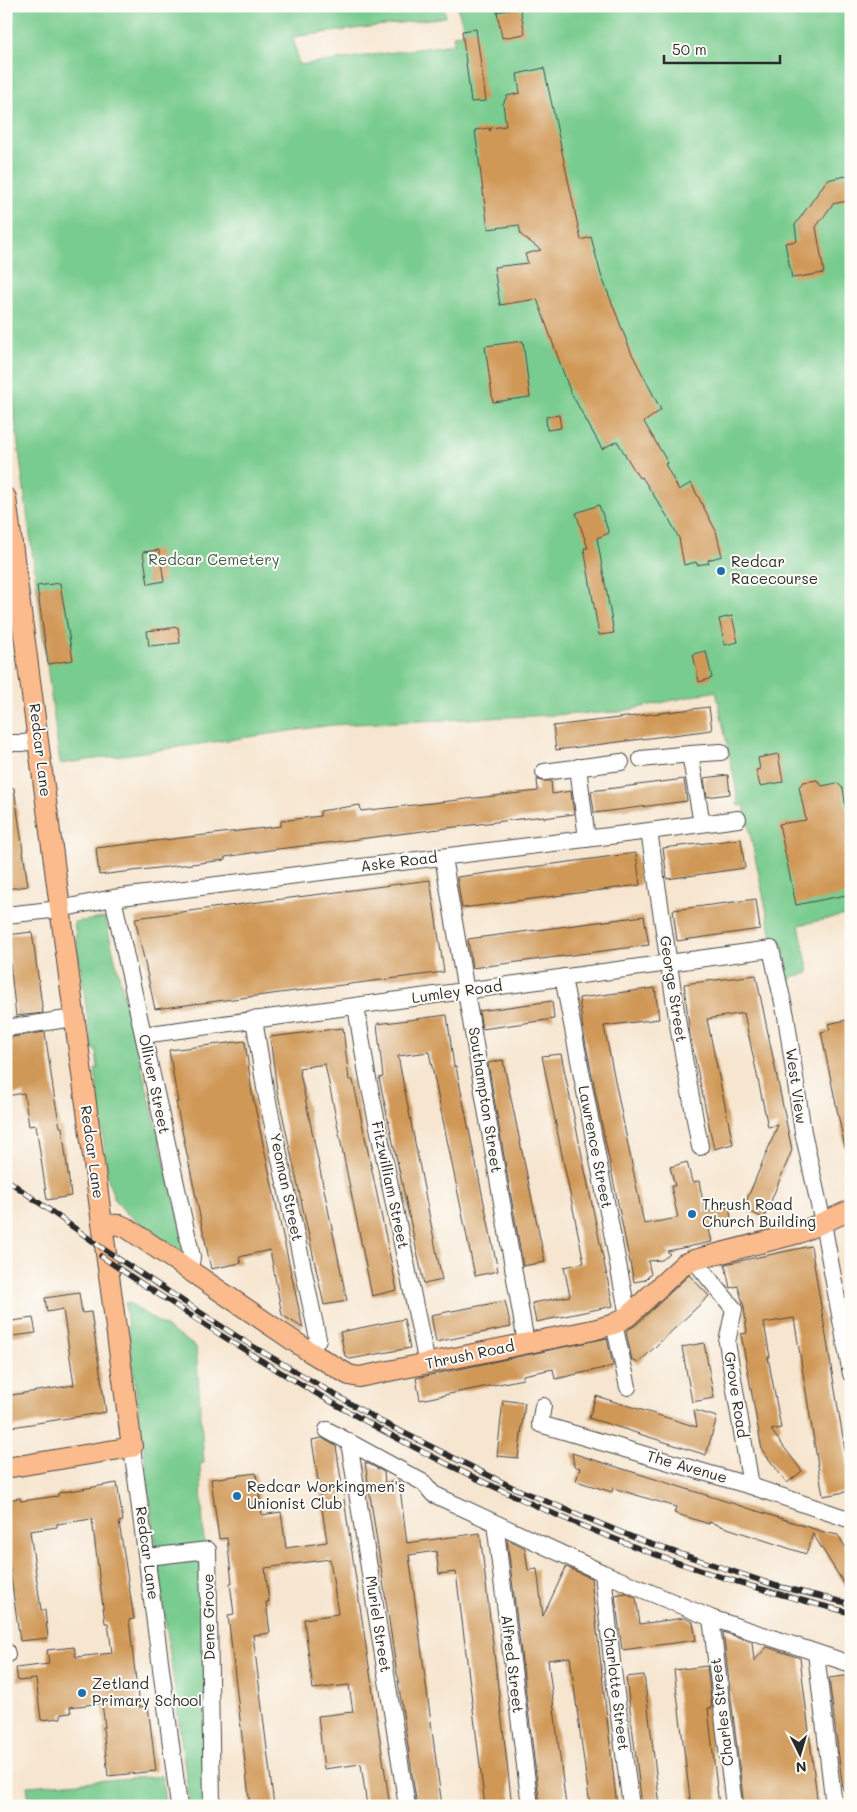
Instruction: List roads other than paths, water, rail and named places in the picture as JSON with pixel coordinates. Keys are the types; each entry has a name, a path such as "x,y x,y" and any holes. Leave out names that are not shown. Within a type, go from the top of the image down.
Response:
{"main road":[{"name":"Redcar Lane","path":"6,498 132,1447"},
{"name":"Thrush Road","path":"102,1224 120,1225 127,1228 191,1263 310,1352 349,1375 359,1377 593,1330 621,1320 684,1264 800,1233 851,1210"},
{"path":"6,1468 132,1447"}],"street":[{"path":"6,743 23,743 39,740"},
{"path":"641,759 721,752"},
{"path":"690,754 702,824"},
{"path":"544,772 621,762"},
{"path":"578,768 587,839"},
{"name":"Aske Road","path":"6,916 113,898 587,839 738,818"},
{"name":"George Street","path":"649,831 700,1147"},
{"name":"Southampton Street","path":"443,857 526,1343"},
{"name":"Olliver Street","path":"113,898 191,1263"},
{"name":"Lumley Road","path":"143,1035 771,949"},
{"name":"West View","path":"771,949 786,1016 803,1132 823,1223 851,1374"},
{"name":"Lawrence Street","path":"563,977 621,1320 628,1387"},
{"name":"Fitzwilliam Street","path":"356,1006 367,1074 427,1364"},
{"path":"6,1028 74,1018"},
{"name":"Yeoman Street","path":"254,1019 265,1088 318,1339 310,1352"},
{"name":"Grove Road","path":"694,1260 734,1309 727,1342 751,1486"},
{"name":"The Avenue","path":"543,1406 540,1424 751,1486 851,1520"},
{"path":"327,1430 424,1483 434,1494 603,1573 711,1618 851,1664"},
{"name":"Muriel Street","path":"349,1442 407,1806"},
{"name":"Redcar Lane","path":"132,1447 148,1557 179,1806"},
{"name":"Alfred Street","path":"495,1523 530,1806"},
{"name":"Dene Grove","path":"148,1557 208,1550 212,1806"},
{"name":"Charlotte Street","path":"603,1573 613,1671 631,1806"},
{"name":"Charles Street","path":"711,1618 734,1806"},
{"path":"816,1653 834,1806"}],"railway":[{"path":"6,1179 105,1250 244,1341 380,1421 512,1487 642,1541 777,1586 851,1604"},
{"path":"101,1256 230,1341 342,1408 400,1440 517,1498 577,1524 690,1567 743,1584 851,1613"}],"place":[{"name":"Redcar Racecourse","path":"721,571"},
{"name":"Thrush Road Church Building","path":"692,1214"},
{"name":"Redcar Workingmen's Unionist Club","path":"237,1496"},
{"name":"Zetland Primary School","path":"82,1693"}],"park label":[{"name":"Redcar Cemetery","path":"214,560"}]}
